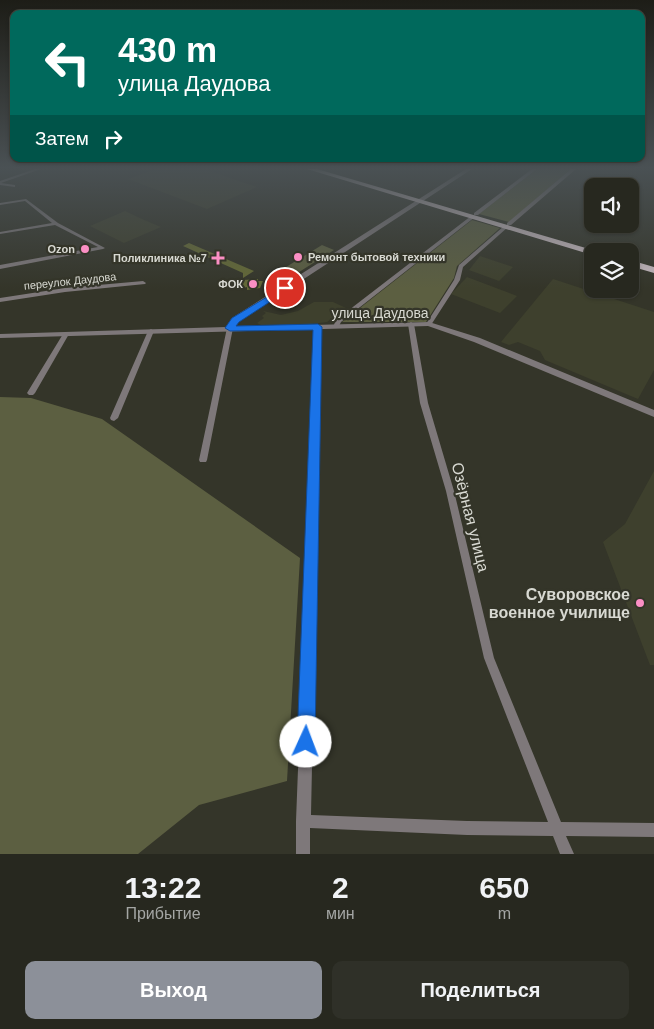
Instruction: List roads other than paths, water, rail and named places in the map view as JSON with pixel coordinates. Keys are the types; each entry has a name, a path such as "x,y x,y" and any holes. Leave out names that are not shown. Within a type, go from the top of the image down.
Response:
{"main road":[{"path":"451,209 584,246"},
{"path":"508,225 584,249"},
{"path":"639,263 654,266"},
{"path":"639,264 654,270"}],"street":[{"path":"0,267 103,248 56,224 37,209"},
{"path":"203,460 230,328 235,320 408,209"},
{"path":"336,326 338,321 484,209"},
{"path":"429,324 457,280 461,266 527,209"},
{"path":"0,233 56,224"},
{"name":"переулок Даудова","path":"0,300 65,290 143,283"},
{"name":"Озёрная улица","path":"411,324 424,403 450,491 489,658 567,854"},
{"name":"улица Даудова","path":"0,336 230,328 429,324 477,340 654,414"},
{"path":"302,854 318,327"},
{"path":"114,418 151,331"},
{"path":"31,393 66,334"},
{"path":"304,821 654,830"}],"place":[{"name":"Ozon","path":"85,249"},
{"name":"Ремонт бытовой техники","path":"298,257"},
{"name":"Поликлиника №7","path":"218,258"},
{"name":"ФОК","path":"253,284"},
{"name":"Суворовское военное училище","path":"640,603"}]}
